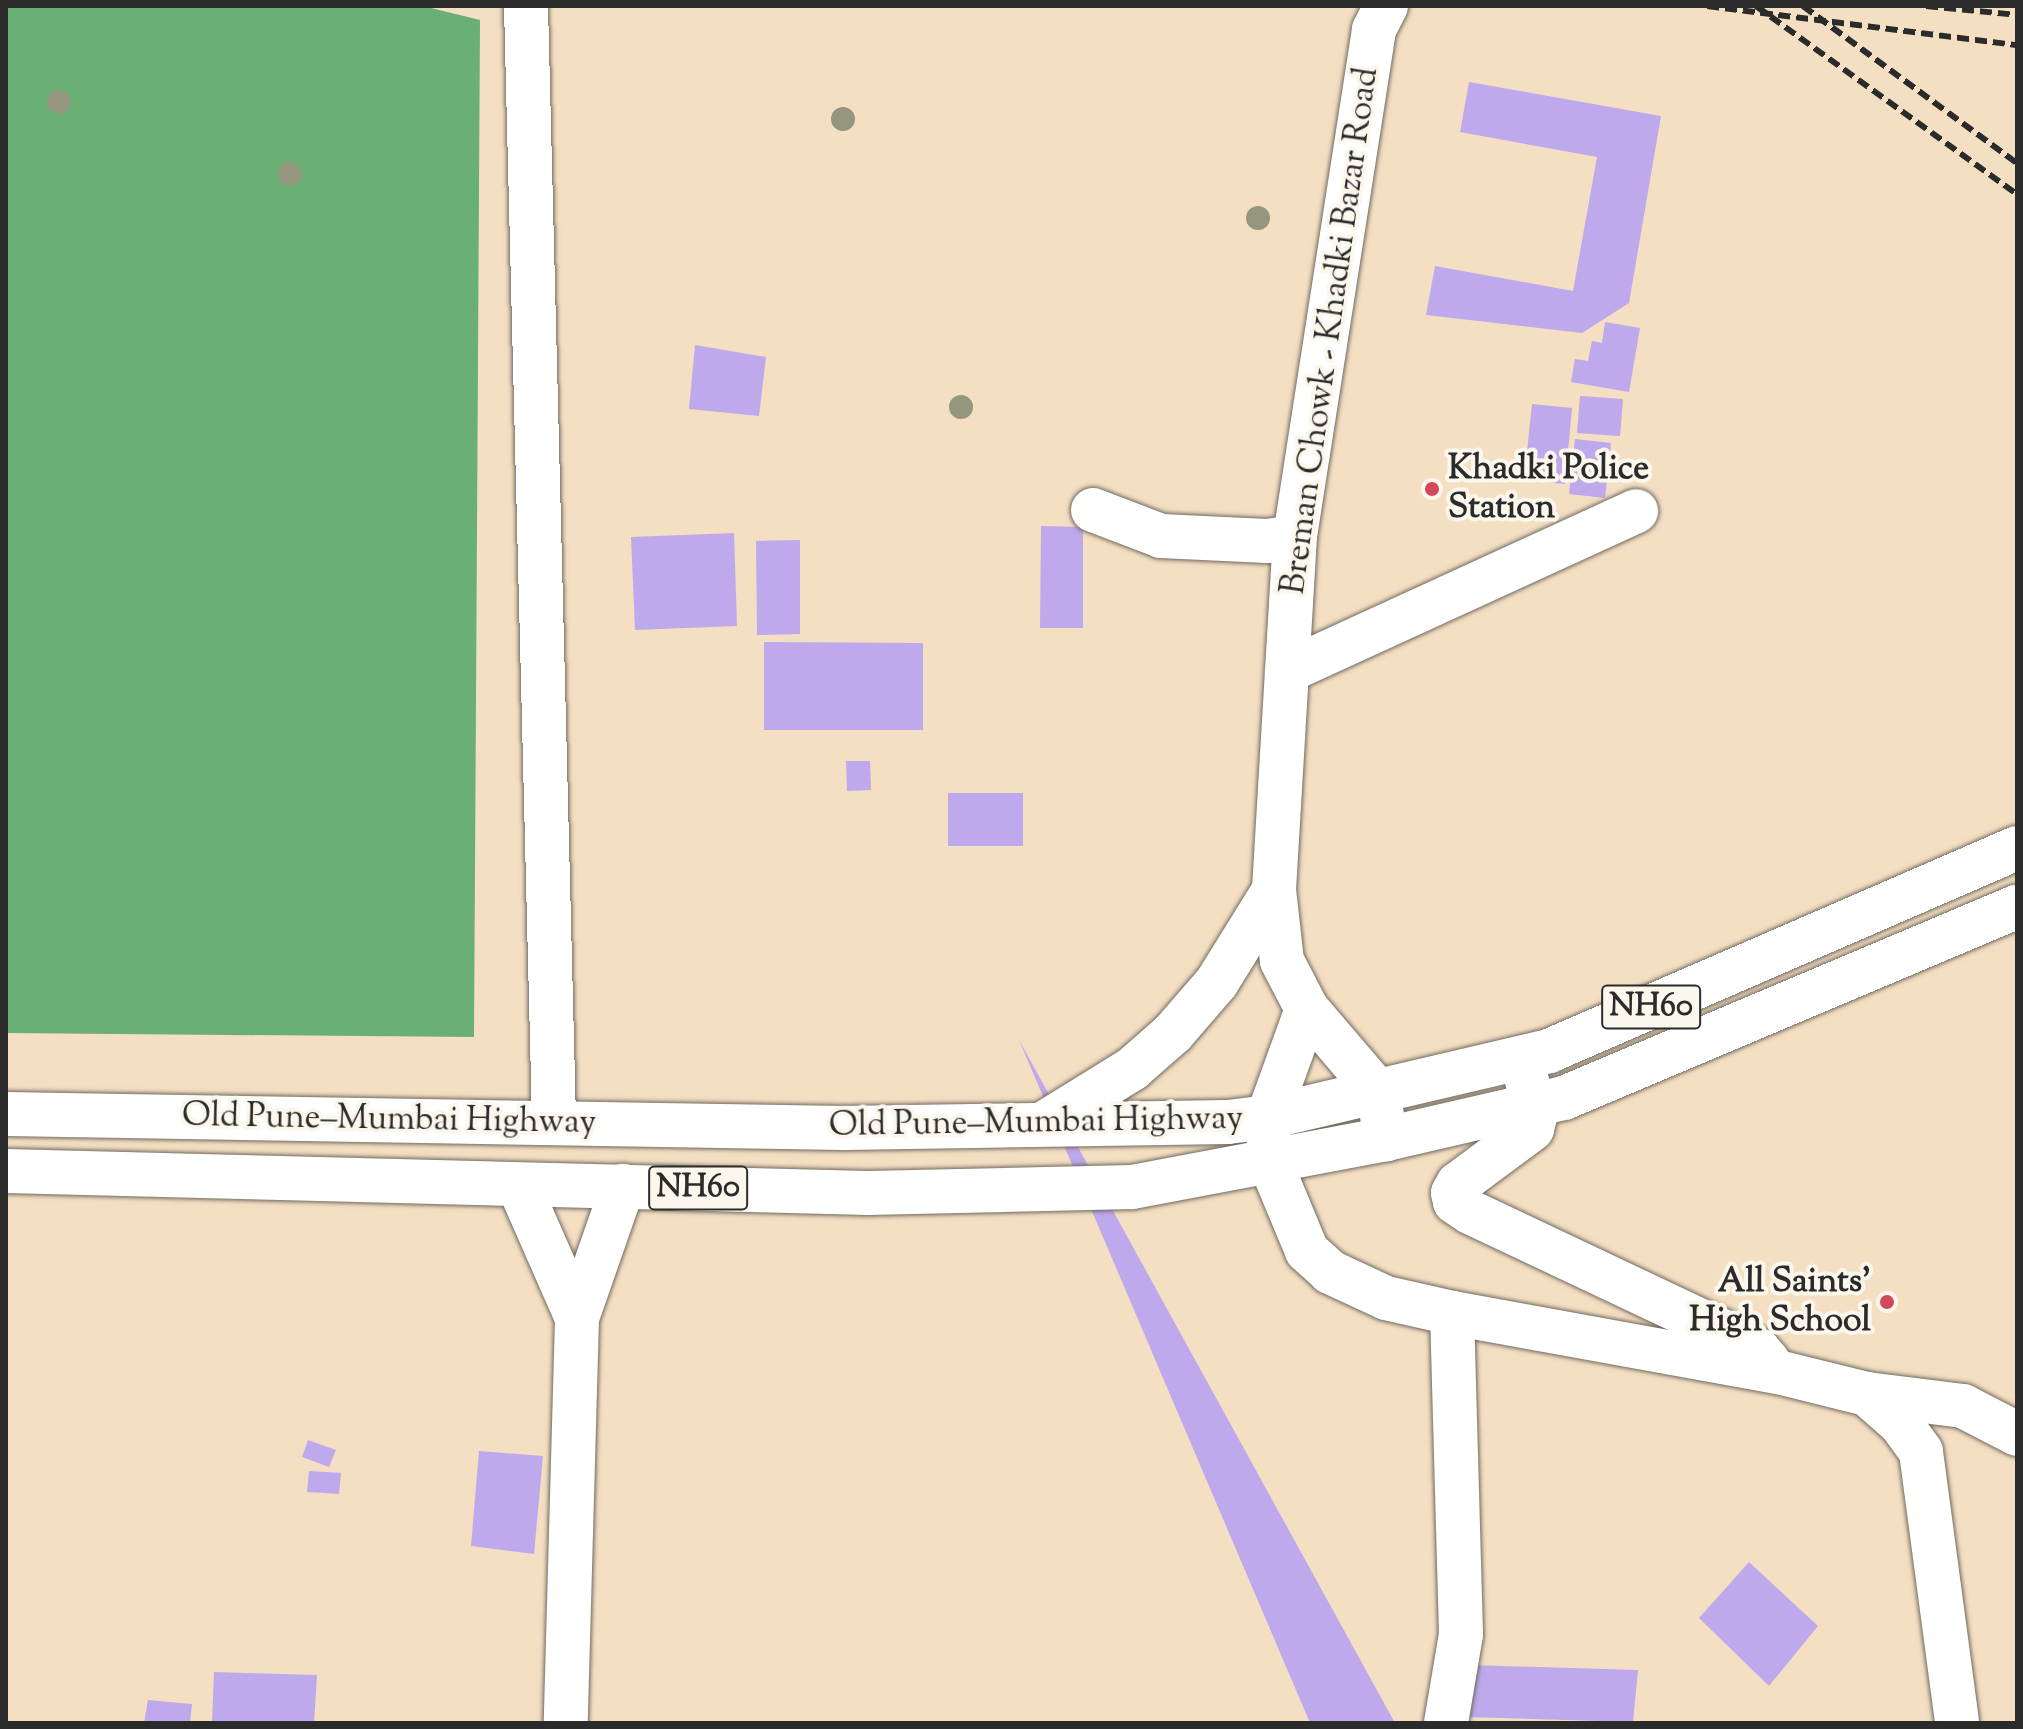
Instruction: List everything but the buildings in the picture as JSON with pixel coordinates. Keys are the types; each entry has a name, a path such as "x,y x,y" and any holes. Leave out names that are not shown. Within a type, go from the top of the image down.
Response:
{"main road":[{"path":"526,6 554,1123"},
{"name":"Breman Chowk - Khadki Bazar Road","path":"1376,14 1295,537 1274,890 1282,961 1307,1009 1378,1092"},
{"path":"1093,510 1161,536 1267,541 1295,537"},
{"path":"1287,671 1636,511"},
{"name":"Old Pune–Mumbai Highway","path":"6,1114 844,1128 1043,1124 1123,1127 1268,1117 1549,1051 2017,848"},
{"path":"1043,1124 1132,1069 1173,1033 1217,982 1274,890"},
{"name":"Old Pune–Mumbai Highway","path":"6,1171 868,1193 1132,1187 1386,1139 1564,1098 2017,907"},
{"path":"1307,1009 1268,1117 1270,1162 1307,1251 1330,1272 1386,1298 1452,1313 1778,1372 1867,1394 1963,1406 2017,1434"},
{"path":"1522,1058 1535,1117 1532,1129 1458,1184 1453,1193 1455,1202 1470,1212 1741,1340 1758,1350 1778,1372"},
{"path":"1378,1092 1386,1139"},
{"path":"519,1186 577,1318"},
{"path":"566,1723 577,1318 623,1186"},
{"path":"1446,1723 1461,1634 1452,1313"},
{"path":"1867,1394 1901,1424 1921,1452 1957,1723"}],"green space":[{"path":"6,6 423,6 480,20 474,1037 6,1033"}],"railway":[{"path":"1707,6 2017,45"},
{"path":"1756,6 2017,194"},
{"path":"1803,6 2017,163"},
{"path":"1926,6 2017,15"}],"place":[{"name":"Khadki Police Station","path":"1432,489"},
{"name":"All Saints' High School","path":"1887,1302"}]}
